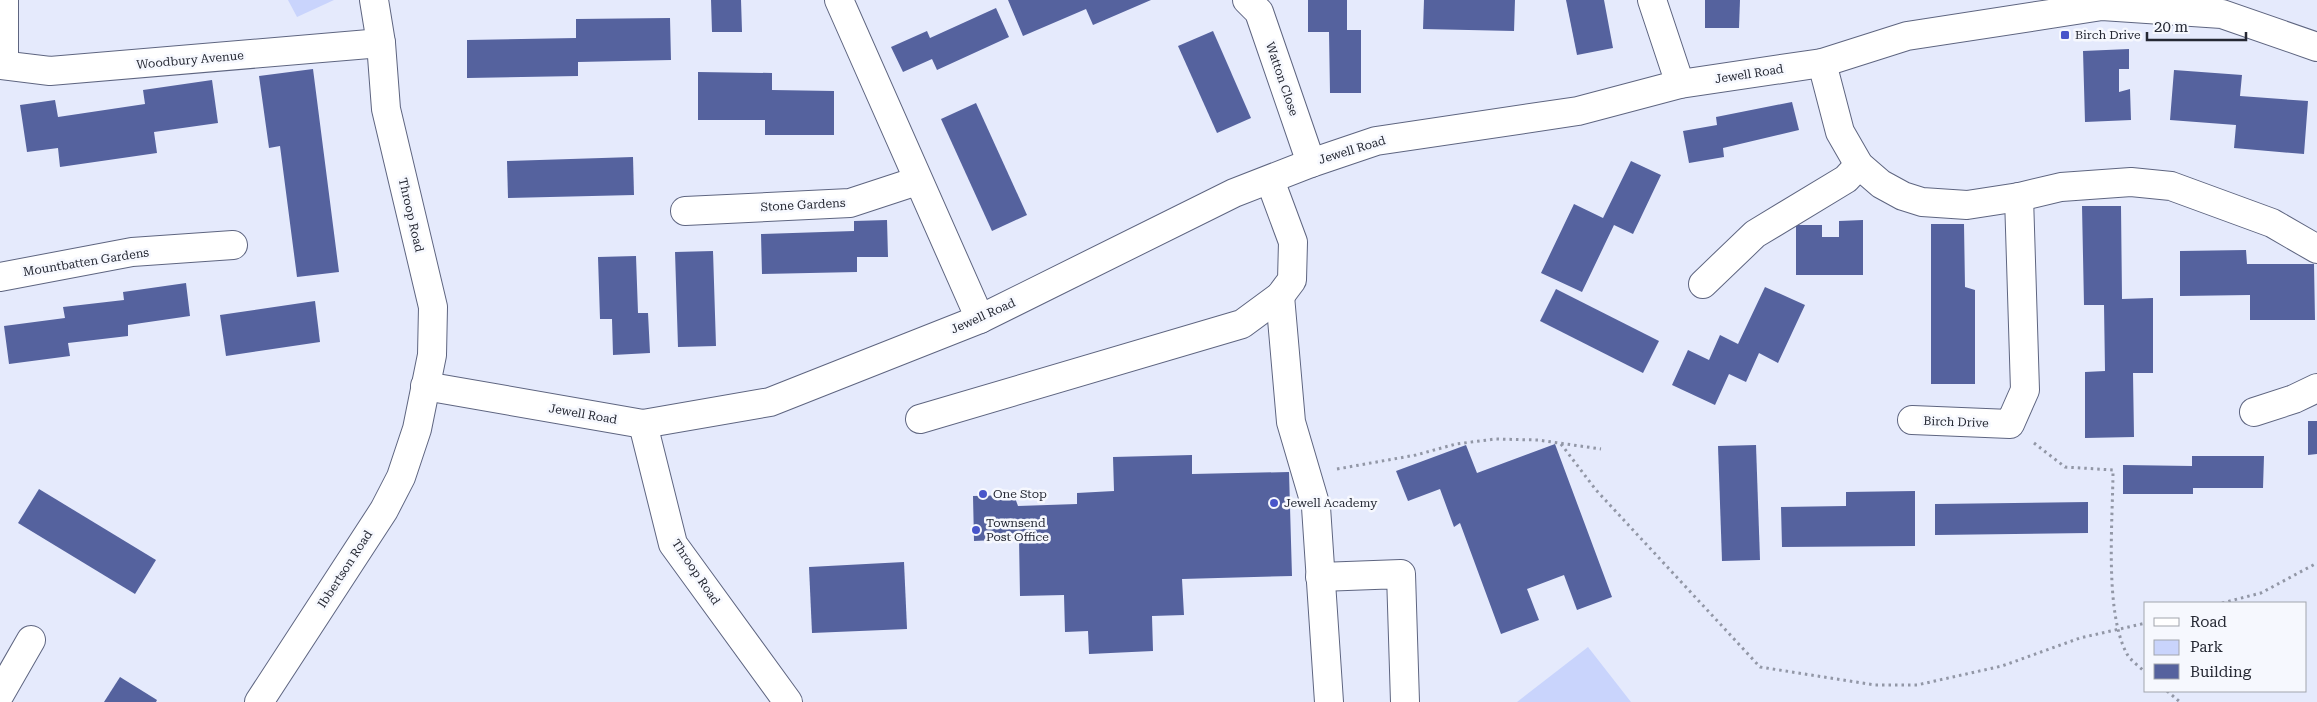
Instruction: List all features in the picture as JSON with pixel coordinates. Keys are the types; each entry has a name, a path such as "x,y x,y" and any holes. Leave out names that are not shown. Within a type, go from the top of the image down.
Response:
{"street":[{"path":"2,65 4,0"},
{"name":"Throop Road","path":"374,0 381,44 386,109 433,307 432,355 417,429"},
{"path":"839,0 980,319"},
{"name":"Watton Close","path":"1247,0 1259,12 1312,163"},
{"path":"1652,0 1680,84"},
{"name":"Jewell Road","path":"425,386 643,424 770,402 980,319 1234,193 1376,141 1578,110 1680,84 1822,63 1907,36 2102,6 2222,14 2317,47"},
{"name":"Woodbury Avenue","path":"2,65 50,72 381,44"},
{"path":"1822,63 1840,132 1859,166 1881,184 1902,196 1922,202 1967,205 2019,197 2061,187 2131,182 2171,186 2272,223 2317,249"},
{"path":"1703,284 1755,234 1846,179 1859,166"},
{"path":"920,419 1242,324 1280,296 1292,280 1293,242 1270,180"},
{"name":"Stone Gardens","path":"685,211 850,203 918,181"},
{"path":"2010,424 2025,390 2019,197"},
{"name":"Mountbatten Gardens","path":"0,276 132,252 233,245"},
{"path":"1280,296 1291,422 1316,507 1329,702"},
{"path":"2254,412 2294,399 2317,388"},
{"name":"Birch Drive","path":"1912,420 2010,424"},
{"name":"Throop Road","path":"643,424 673,544 788,702"},
{"name":"Ibbertson Road","path":"259,702 384,510 401,477 417,429"},
{"path":"1320,577 1402,574 1405,702"},
{"path":"0,694 31,640"}],"path":[{"path":"2010,424 2065,467 2113,470 2112,569 2118,629 2128,655 2144,671"},
{"path":"1306,474 1399,458 1456,444 1495,439 1538,440 1601,448"},
{"path":"1561,444 1596,490 1760,667 1875,686 1916,685 2002,666 2080,638 2144,623"},
{"path":"2226,602 2261,593 2317,563"},
{"path":"2168,692 2180,702"}],"green space":[{"path":"288,0 334,0 297,17"},
{"path":"1588,647 1631,702 1517,702"}],"building":[{"path":"711,0 741,0 742,32 712,32"},
{"path":"1008,0 1151,0 1093,25 1086,9 1023,36"},
{"path":"1308,0 1347,0 1347,30 1361,30 1361,93 1330,93 1329,32 1308,32"},
{"path":"1424,0 1515,0 1514,31 1423,29"},
{"path":"1566,0 1604,0 1613,48 1577,55"},
{"path":"1705,0 1740,0 1739,28 1705,28"},
{"path":"996,8 1009,37 937,70 932,59 903,72 891,47 927,31 930,38"},
{"path":"670,18 671,60 578,62 578,76 467,78 467,40 576,38 576,19"},
{"path":"1213,31 1251,118 1217,133 1178,46"},
{"path":"2129,49 2129,69 2119,69 2119,92 2130,89 2131,120 2085,122 2083,51"},
{"path":"313,69 339,272 297,277 280,146 269,148 259,76"},
{"path":"2174,70 2242,75 2240,96 2308,101 2304,154 2234,148 2236,125 2170,120"},
{"path":"698,72 772,73 772,90 834,91 834,135 765,135 765,120 698,120"},
{"path":"212,80 218,123 154,132 157,153 60,167 58,148 27,152 20,105 55,100 58,117 145,104 143,90"},
{"path":"1792,102 1799,130 1723,148 1724,157 1689,163 1683,131 1717,125 1716,117"},
{"path":"976,103 1027,215 992,231 941,119"},
{"path":"633,157 634,195 508,198 507,161"},
{"path":"1631,161 1661,175 1633,234 1614,225 1582,292 1541,273 1574,204 1603,218"},
{"path":"2082,206 2121,206 2122,299 2153,298 2153,373 2133,373 2134,437 2085,438 2085,372 2105,371 2104,305 2084,305"},
{"path":"887,220 888,257 857,257 857,272 762,274 761,234 854,231 854,221"},
{"path":"1863,220 1863,275 1796,275 1796,225 1822,225 1822,237 1839,237 1839,221"},
{"path":"1931,224 1964,224 1965,287 1975,290 1975,384 1931,384"},
{"path":"2246,250 2247,264 2314,264 2315,320 2250,320 2250,295 2180,296 2180,251"},
{"path":"713,251 716,346 678,347 675,252"},
{"path":"636,256 638,313 648,313 650,353 613,355 612,319 600,319 598,257"},
{"path":"186,283 190,316 128,325 128,336 68,343 70,356 9,364 4,326 65,318 63,307 124,300 123,292"},
{"path":"1765,287 1805,305 1778,363 1759,353 1746,382 1729,374 1715,405 1672,385 1688,350 1709,360 1720,335 1738,344"},
{"path":"1556,289 1659,341 1643,373 1540,321"},
{"path":"315,301 320,342 226,356 220,315"},
{"path":"2308,421 2317,421 2317,454 2308,455"},
{"path":"1555,444 1612,597 1577,610 1564,575 1527,589 1539,620 1501,634 1460,523 1454,527 1440,489 1408,501 1396,471 1466,445 1477,473"},
{"path":"1756,445 1760,560 1722,561 1718,446"},
{"path":"1192,455 1192,474 1289,472 1292,576 1182,579 1184,615 1152,616 1153,651 1089,654 1088,631 1065,632 1064,595 1020,596 1019,539 974,541 973,496 1014,495 1018,506 1077,504 1077,493 1114,491 1113,457"},
{"path":"2192,456 2264,456 2263,488 2193,488 2193,494 2123,494 2123,465 2192,466"},
{"path":"39,489 156,560 135,594 18,523"},
{"path":"1915,491 1915,546 1782,547 1781,507 1846,506 1846,492"},
{"path":"2088,502 2088,533 1935,535 1935,504"},
{"path":"904,562 907,629 812,633 809,567"},
{"path":"120,677 157,700 156,702 104,702"}],"place":[{"name":"Birch Drive","path":"2065,35"},
{"name":"One Stop","path":"983,494"},
{"name":"Jewell Academy","path":"1274,503"},
{"name":"Townsend Post Office","path":"976,530"}]}
